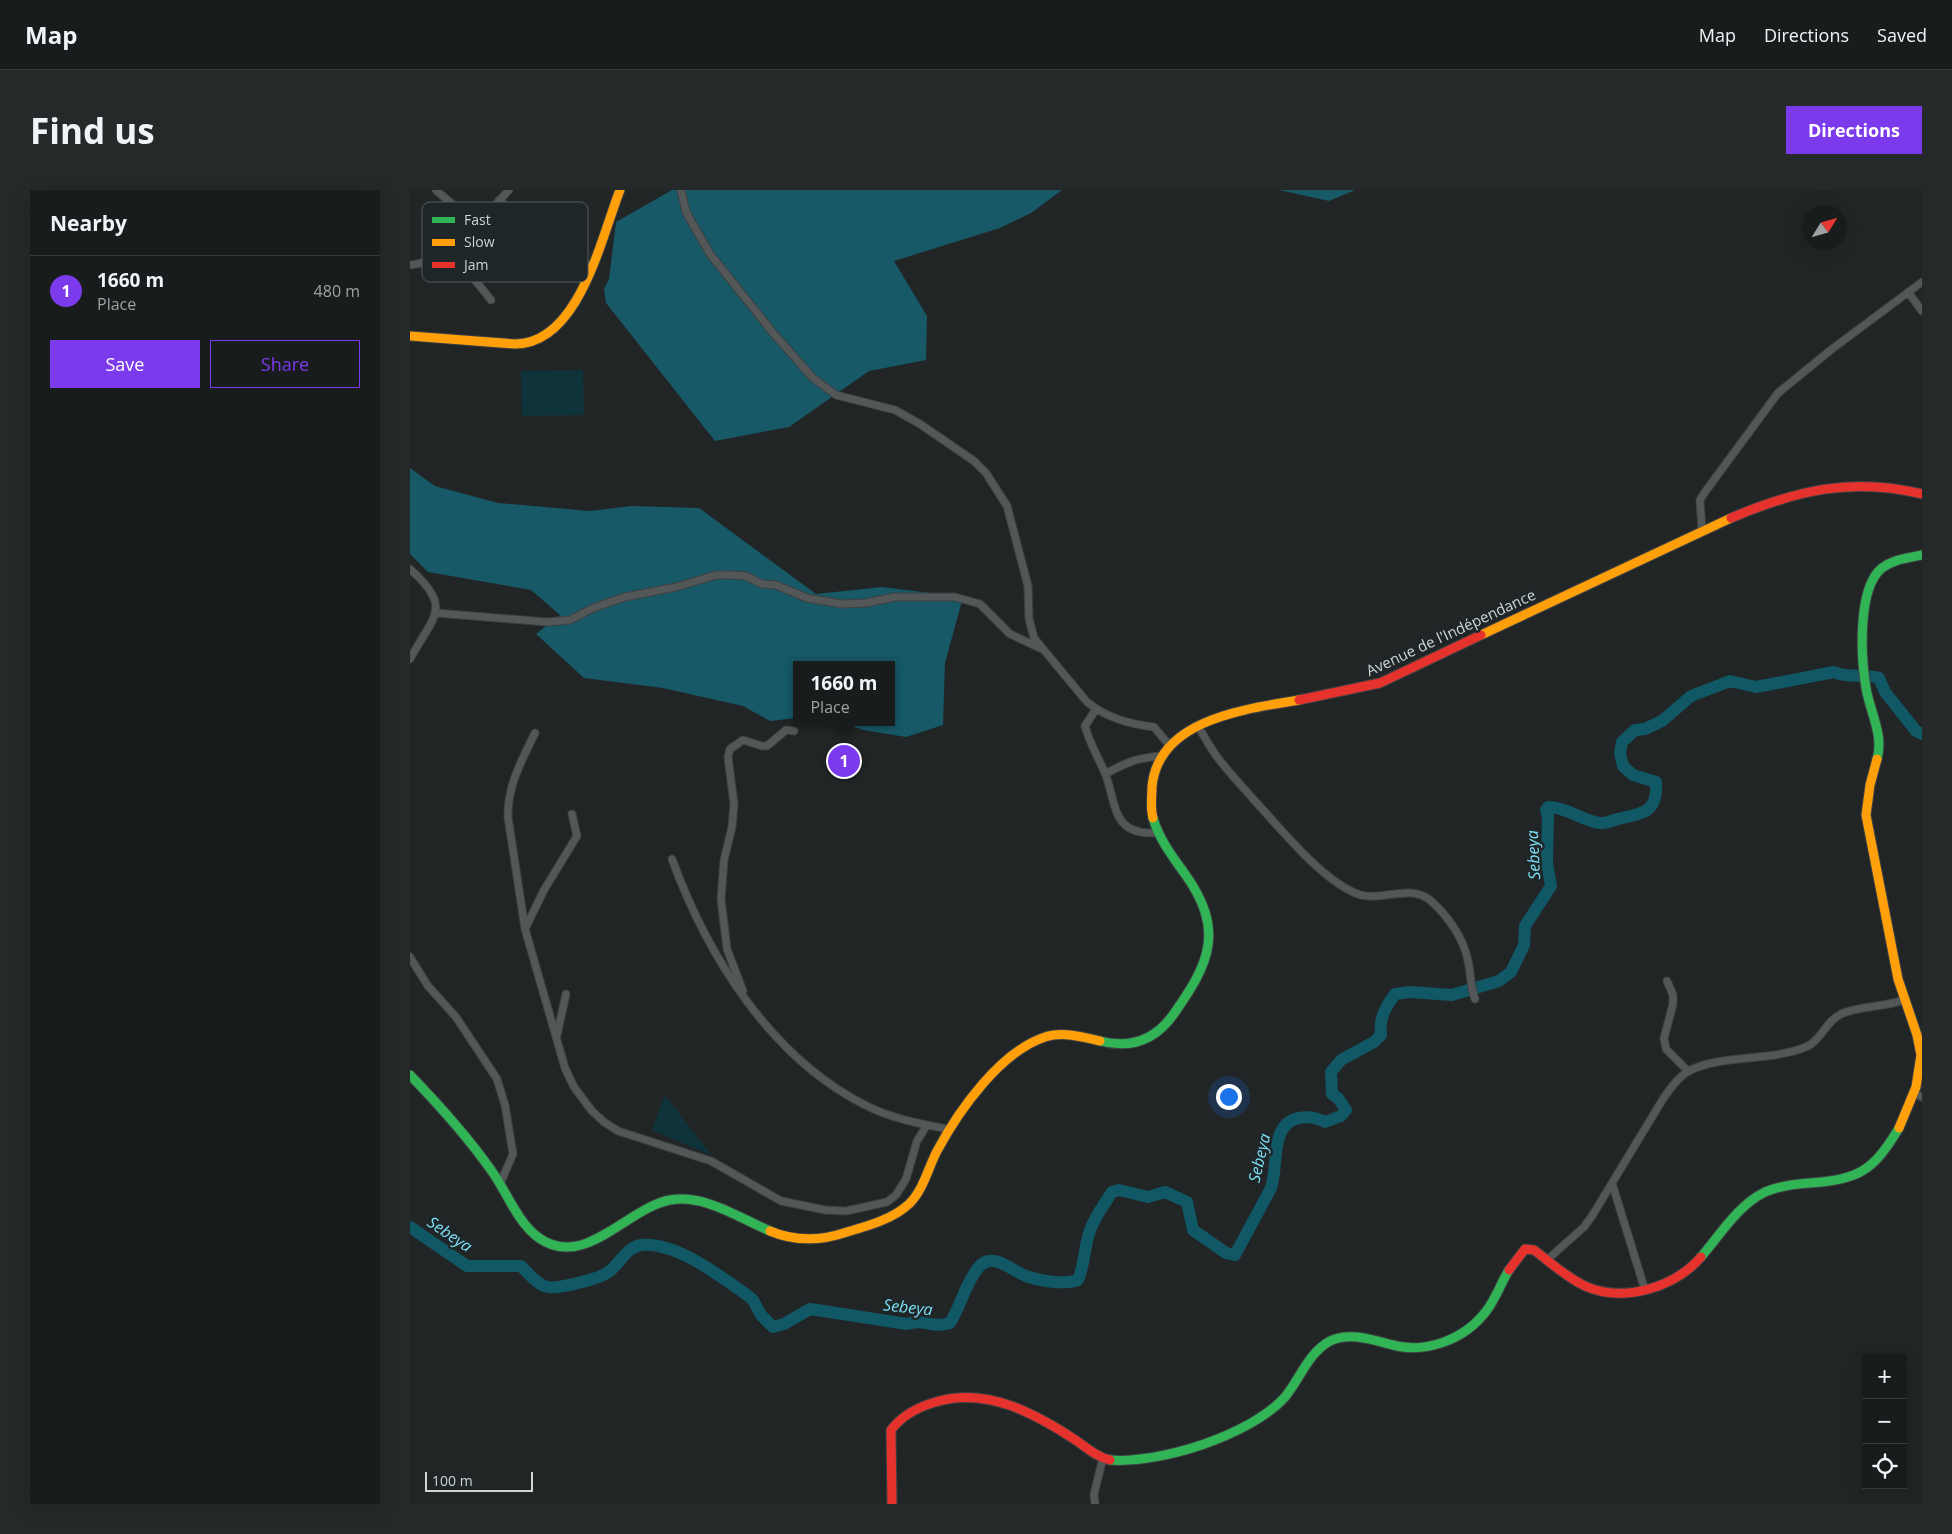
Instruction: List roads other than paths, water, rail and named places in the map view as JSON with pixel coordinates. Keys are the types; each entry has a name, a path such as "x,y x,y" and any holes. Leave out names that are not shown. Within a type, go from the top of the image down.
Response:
{"main road":[{"path":"588,273 620,190"},
{"path":"410,336 522,344 531,343 562,323 583,282"},
{"name":"Avenue de l'Indépendance","path":"410,1075 440,1106 500,1184 521,1221 544,1241 558,1247 570,1248 591,1242 647,1209 672,1200 691,1201 721,1208 762,1227 807,1241 854,1230 890,1217 905,1208 916,1197 926,1172 948,1130 967,1105 1023,1046 1041,1036 1066,1033 1104,1043 1138,1046 1160,1032 1174,1016 1204,963 1211,927 1206,906 1156,833 1150,810 1150,795 1156,768 1170,746 1198,726 1219,718 1350,692 1381,682 1425,664 1702,530 1791,495 1825,488 1897,487 1922,494"},
{"path":"892,1504 891,1430 897,1421 912,1409 939,1399 987,1398 1007,1402 1041,1419 1103,1458 1139,1460 1163,1455 1257,1421 1278,1403 1315,1354 1331,1340 1360,1337 1400,1347 1416,1348 1446,1340 1471,1327 1487,1310 1498,1294 1513,1263 1525,1249 1534,1250 1584,1286 1603,1292 1645,1290 1662,1285 1684,1273 1731,1219 1765,1192 1782,1186 1853,1177 1865,1171 1887,1147 1919,1096 1921,1053 1916,1032 1904,1000 1866,815 1870,786 1879,754 1878,730 1866,688 1864,673 1865,598 1872,579 1882,568 1893,561 1922,554"}],"street":[{"path":"436,190 450,202"},
{"path":"501,202 499,200 509,190"},
{"path":"681,190 686,212 710,254 774,334 813,378 836,395 895,410 920,424 974,461 986,473 1007,506 1028,586 1030,626 1043,649 1096,709 1123,722 1154,727 1170,746"},
{"path":"476,282 491,300"},
{"path":"1702,530 1700,500 1704,492 1778,394 1832,349 1922,282"},
{"path":"1908,292 1922,311"},
{"path":"410,569 431,589 436,600 436,613 410,659"},
{"path":"436,613 538,621 570,620 593,608 626,597 676,587 716,575 732,575 746,576 762,584 776,585 808,598 842,604 866,603 895,597 955,597 980,604 1010,634 1043,649"},
{"path":"1096,709 1085,726 1105,774 1114,809 1123,824 1144,834 1156,833"},
{"path":"1198,726 1217,758 1286,835 1326,873 1355,893 1370,896 1416,892 1430,900 1450,921 1457,932 1468,959 1472,992"},
{"path":"749,1006 726,950 721,899 724,860 732,827 734,804 728,757 730,749 742,740 767,746 786,730 794,730"},
{"path":"535,733 511,784 508,801 525,929 566,1068 574,1087 592,1111 618,1131 711,1161 781,1200 825,1210 846,1211 887,1202 896,1195 906,1179 910,1158 927,1125"},
{"path":"1105,774 1142,756 1164,756"},
{"path":"525,929 544,890 577,836 572,814"},
{"path":"672,859 700,924 749,1006 785,1044 840,1090 865,1105 888,1115 948,1130"},
{"path":"410,957 428,986 456,1017 497,1078 505,1105 513,1154 500,1184"},
{"path":"1667,981 1673,1004 1664,1038 1666,1049 1688,1071"},
{"path":"557,1036 566,994"},
{"path":"1548,1259 1584,1227 1663,1099 1675,1083 1688,1071 1712,1064 1772,1056 1809,1046 1831,1020 1842,1014 1856,1009 1890,1006 1904,1000"},
{"path":"1612,1183 1645,1290"},
{"path":"1095,1504 1094,1494 1103,1458"}],"waterway":[{"name":"Sebeya","path":"410,1227 467,1266 521,1266 538,1282 549,1287 575,1284 607,1273 627,1252 636,1246 655,1246 669,1249 697,1262 747,1295 753,1300 761,1315 773,1327 784,1324 810,1309 907,1324 913,1322 937,1325 950,1323 974,1274 978,1268 989,1261 1002,1263 1026,1276 1052,1282 1078,1280 1092,1225 1112,1192 1119,1190 1148,1197 1165,1192 1187,1202 1193,1230 1226,1253 1235,1255 1271,1188 1277,1147 1283,1128 1299,1118 1306,1117 1325,1122 1341,1116 1346,1110 1338,1098 1332,1094 1331,1072 1341,1060 1374,1042 1381,1035 1381,1023 1384,1013 1395,994 1410,992 1452,995 1499,981 1511,972 1524,945 1525,926 1551,886 1547,863 1548,816 1546,810 1548,807 1562,809 1587,820 1602,823 1642,813 1651,806 1656,792 1656,782 1633,775 1623,766 1620,753 1622,742 1635,730 1645,729 1662,721 1691,696 1730,681 1756,687 1834,672 1845,675 1879,678 1885,692 1916,731 1922,734"}],"place":[{"name":"1660 m","path":"844,761"}]}
